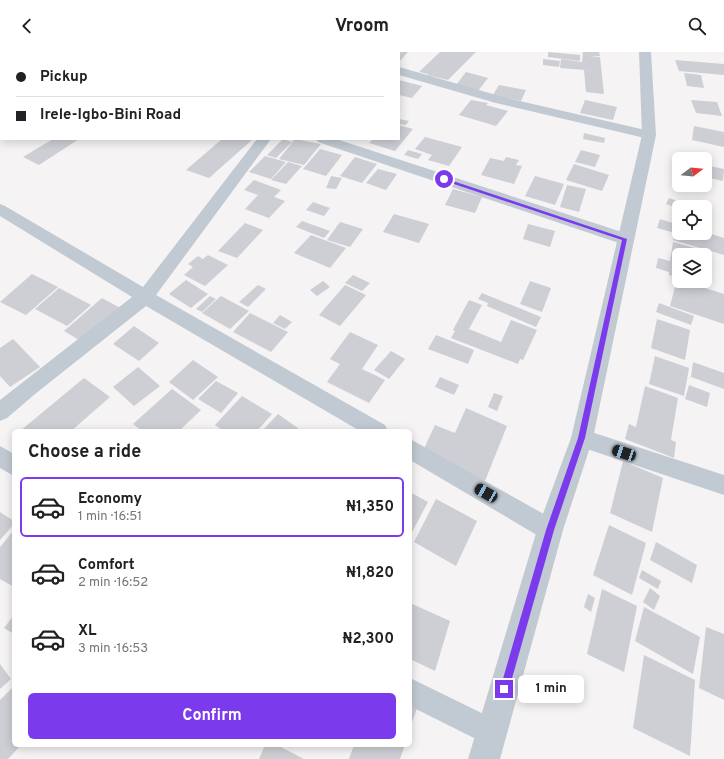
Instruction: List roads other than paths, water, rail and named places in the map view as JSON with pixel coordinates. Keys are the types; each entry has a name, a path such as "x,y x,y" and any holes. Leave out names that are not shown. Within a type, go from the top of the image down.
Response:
{"street":[{"path":"484,759 550,530 582,438 625,239 643,168 649,135 645,52"},
{"path":"400,71 500,100 649,135"},
{"path":"0,412 28,388 146,297 263,140"},
{"path":"326,140 625,239"},
{"path":"0,209 146,297 375,429"},
{"path":"582,438 724,486"},
{"path":"412,450 550,530"},
{"path":"0,456 12,465"},
{"path":"412,693 492,733"}]}
